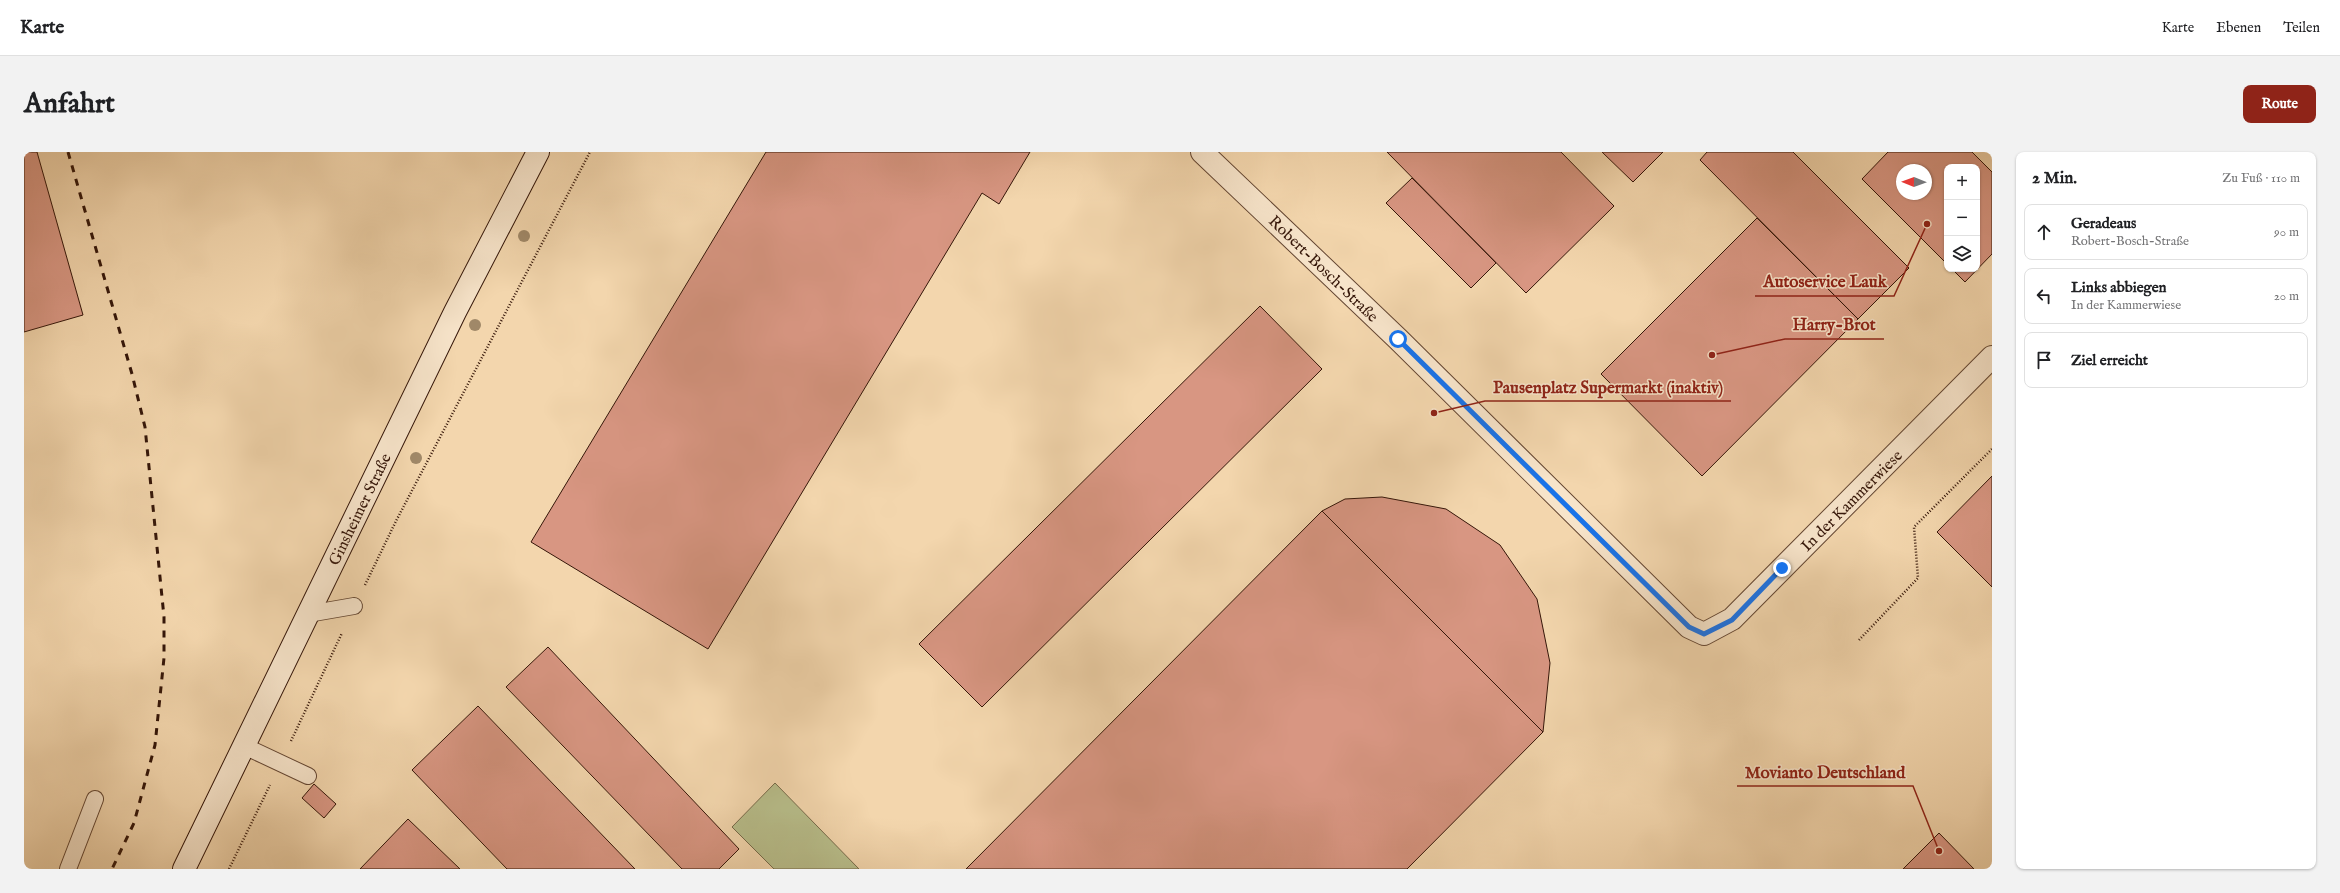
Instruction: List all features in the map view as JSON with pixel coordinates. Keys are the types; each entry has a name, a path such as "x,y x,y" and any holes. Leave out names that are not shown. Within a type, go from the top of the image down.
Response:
{"street":[{"name":"Ginsheimer Straße","path":"184,869 455,312 538,152"},
{"name":"Robert-Bosch-Straße","path":"1202,152 1398,339 1689,627 1704,634"},
{"name":"In der Kammerwiese","path":"1704,634 1732,620 1992,357"}],"lane":[{"path":"308,614 354,606"},
{"path":"244,746 281,761 308,776"},
{"path":"68,869 95,799"}],"path":[{"path":"229,869 396,521 590,152"},
{"path":"1859,640 1918,578 1914,527 1992,449"}],"green space":[{"path":"775,783 859,869 774,869 732,827"}],"building":[{"path":"24,152 37,152 83,315 24,332"},
{"path":"766,152 1030,152 999,204 982,193 708,649 531,542"},
{"path":"1387,152 1561,152 1614,206 1526,293"},
{"path":"1602,152 1663,152 1633,182"},
{"path":"1707,152 1793,152 1909,268 1858,319 1700,160"},
{"path":"1888,152 1972,152 1992,172 1992,254 1980,266 1980,164 1944,164 1944,261 1862,179"},
{"path":"1412,178 1496,263 1471,288 1386,203"},
{"path":"1757,218 1858,319 1702,476 1601,374"},
{"path":"1955,272 1975,272 1965,282"},
{"path":"1260,306 1322,369 982,707 919,644"},
{"path":"1992,476 1992,587 1937,532"},
{"path":"1382,497 1446,509 1500,545 1537,599 1550,663 1543,732 1322,511 1345,499"},
{"path":"1322,511 1543,732 1407,869 966,869"},
{"path":"548,647 739,849 719,869 682,869 506,687"},
{"path":"478,706 635,869 507,869 412,770"},
{"path":"314,784 336,804 324,818 302,798"},
{"path":"408,819 460,869 360,869"},
{"path":"1939,833 1974,869 1903,869"}],"railway":[{"path":"68,152 132,374 145,427 164,617 164,658 155,745 134,823 112,869"}],"place":[{"name":"Autoservice Lauk","path":"1927,224"},
{"name":"Harry-Brot","path":"1712,355"},
{"name":"Pausenplatz Supermarkt (inaktiv)","path":"1434,413"},
{"name":"Movianto Deutschland","path":"1939,851"}],"route":[{"path":"1398,339 1689,627 1704,634 1719,628 1732,620 1782,568"}]}
